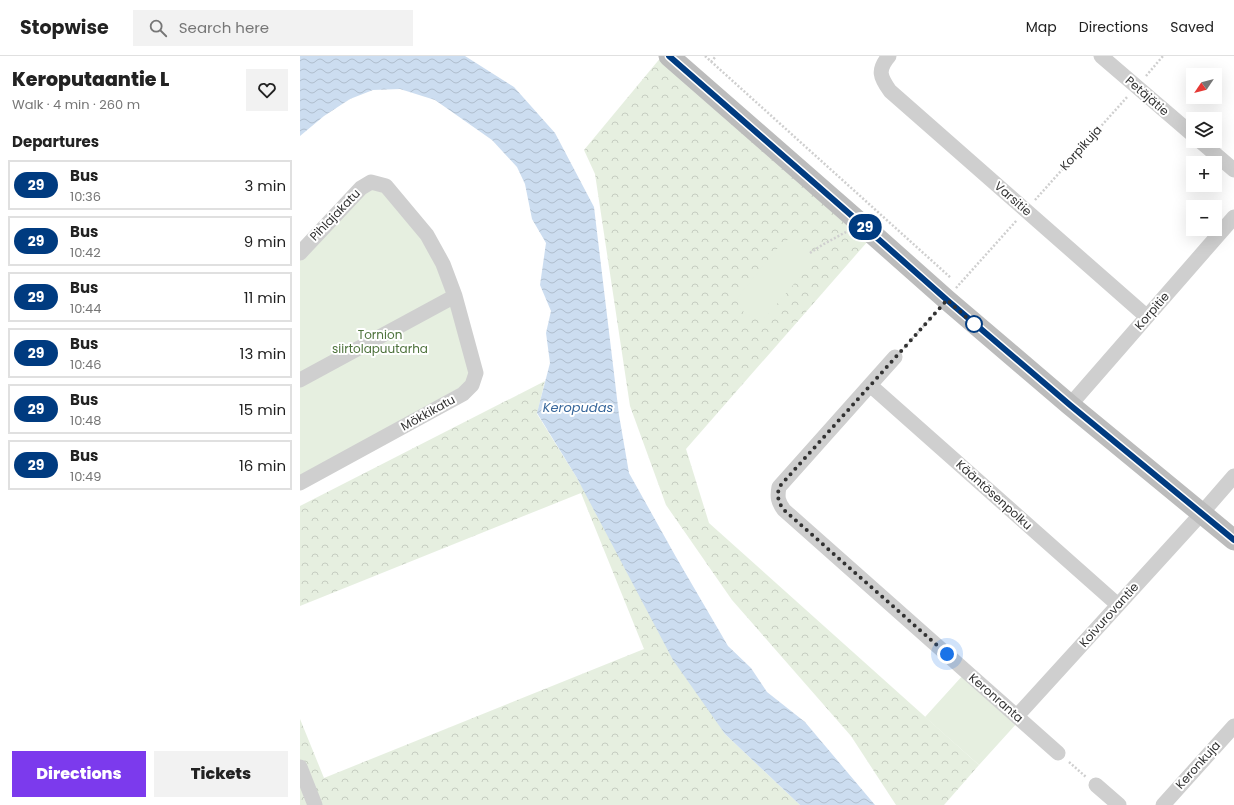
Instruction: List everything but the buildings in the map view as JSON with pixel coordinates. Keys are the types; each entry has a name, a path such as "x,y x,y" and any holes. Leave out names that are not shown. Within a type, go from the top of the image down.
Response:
{"street":[{"path":"669,56 859,222 956,292 1070,405 1234,540"},
{"name":"Varsitie","path":"889,56 882,63 881,70 882,79 890,91 1146,316"},
{"name":"Petäjätie","path":"1101,56 1186,129"},
{"path":"1208,148 1234,170"},
{"name":"Pihlajakatu","path":"300,253 361,188 371,182 386,186 427,235 443,264 455,296"},
{"name":"Korpitie","path":"1070,405 1146,316 1234,217"},
{"path":"300,380 455,296"},
{"name":"Mökkikatu","path":"300,483 463,394 472,385 476,373 455,296"},
{"path":"870,385 895,357"},
{"name":"Keronranta","path":"870,385 779,487 778,496 780,504 784,510 1058,753"},
{"name":"Kääntösenpolku","path":"870,385 1118,605"},
{"name":"Koivurovantie","path":"1017,716 1234,476"},
{"name":"Keronkuja","path":"1163,805 1234,726"},
{"path":"300,768 315,805"},
{"path":"1096,785 1120,805"}],"path":[{"path":"704,56 952,280"},
{"path":"711,62 716,56"},
{"name":"Korpikuja","path":"895,357 956,292 1026,210 1163,56"},
{"path":"810,253 845,233 859,222"},
{"path":"1058,753 1096,785"}],"green space":[{"path":"662,56 868,241 686,449 709,523 979,765 944,805 896,805 851,736 732,600 666,505 630,406 595,174 584,150"},
{"name":"Tornion siirtolapuutarha","path":"372,188 384,191 422,237 449,291 472,372 468,383 300,476 300,258 363,191"},
{"path":"787,240 798,244 815,259 766,317 756,319 747,315 740,307 737,298 782,243"},
{"path":"545,381 537,414 577,478 725,734 800,805 300,805 300,719 324,778 644,649 581,493 300,606 300,506"},
{"path":"964,674 1018,722 979,765 925,717"}],"water":[{"name":"Keropudas","path":"300,56 465,56 514,87 555,133 594,207 619,415 629,473 728,646 751,668 767,692 805,722 875,805 800,805 725,734 673,660 577,478 537,413 550,363 546,333 551,311 540,285 546,243 532,219 525,184 517,167 492,140 435,100 400,89 373,90 350,99 324,116 300,136"}],"bus line":[{"name":"29","path":"669,56 947,300 1070,405 1234,540"}],"route":[{"path":"947,654 784,510 780,504 778,496 779,487 947,300 974,324"}]}
